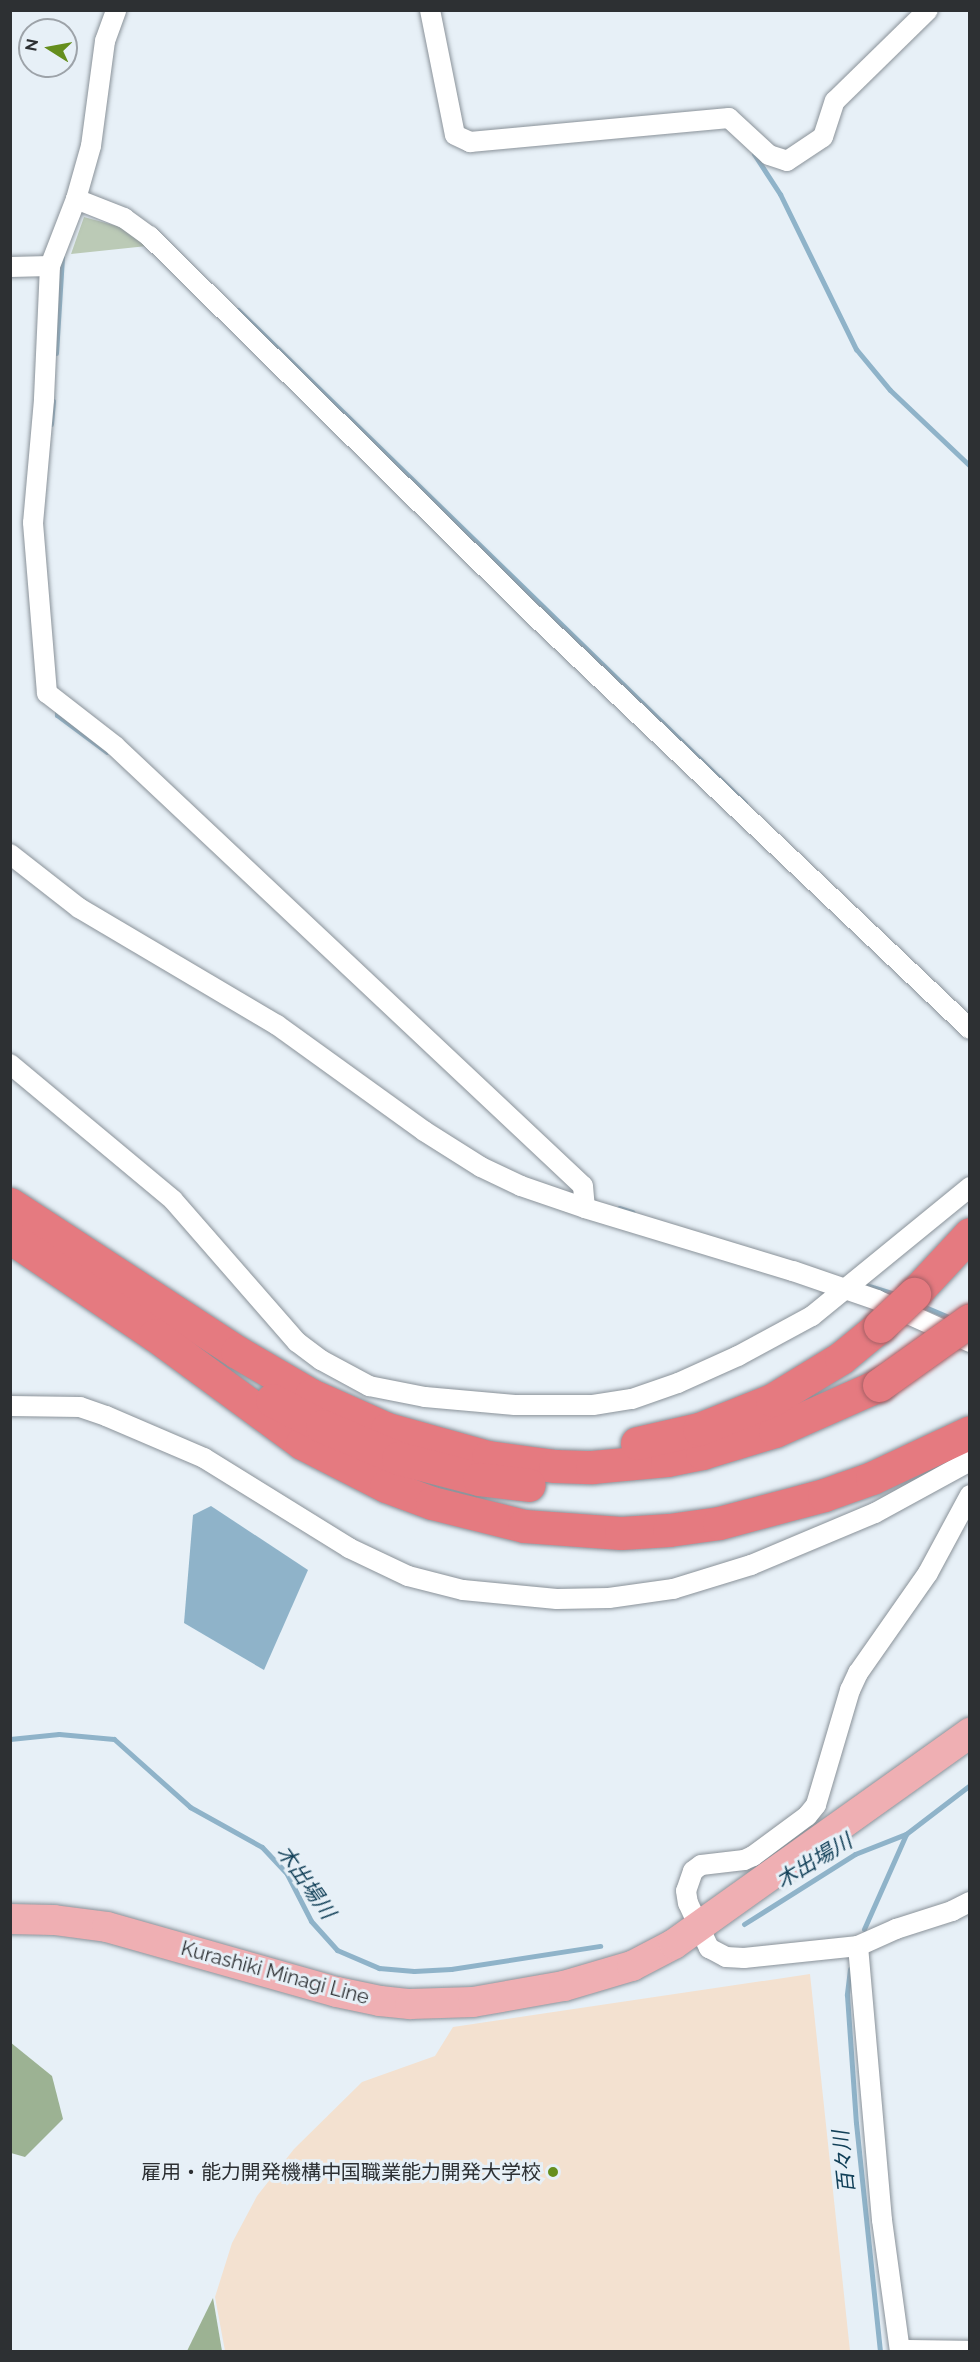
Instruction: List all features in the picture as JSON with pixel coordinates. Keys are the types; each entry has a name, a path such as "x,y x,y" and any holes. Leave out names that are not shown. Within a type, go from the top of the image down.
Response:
{"highway":[{"path":"10,1204 228,1345 311,1395 387,1429 459,1450 519,1462 555,1466 610,1466 667,1460 702,1454 775,1431 879,1385"},
{"path":"459,1450 515,1453 589,1449 650,1441 699,1429 737,1416 807,1381 841,1358 914,1294 969,1234"},
{"path":"10,1236 155,1335 302,1443 343,1466 432,1503 524,1526 621,1533 669,1530 719,1523 771,1511 834,1492 872,1478 969,1432"},
{"path":"155,1335 289,1409 359,1443 439,1470 479,1479 545,1486 630,1485 704,1472 781,1445 822,1424 969,1320"}],"main road":[{"name":"Kurashiki Minagi Line","path":"10,1919 54,1920 107,1927 337,1992 410,2004 473,2002 589,1980 632,1966 674,1944 969,1733"}],"street":[{"path":"116,10 105,41 91,146 80,201 50,266 44,400 33,524 46,693 115,746 583,1186 585,1208"},
{"path":"430,10 455,135 470,142 729,118 769,155 787,161 823,137 835,101 928,10"},
{"path":"80,201 124,218 149,236 539,620 969,1029"},
{"path":"10,267 50,266"},
{"path":"10,854 79,908 277,1025 424,1131 481,1167 521,1186 585,1208 793,1270 852,1285 877,1300 969,1342"},
{"path":"10,1064 173,1200 297,1342 321,1360 369,1386 425,1397 516,1405 593,1405 632,1399 678,1383 738,1356 813,1316 969,1187"},
{"path":"10,1406 80,1407 106,1416 204,1458 349,1548 408,1576 463,1590 556,1599 609,1598 673,1589 751,1565 875,1513 969,1461"},
{"path":"969,1495 928,1573 858,1673 850,1690 816,1805 807,1816 753,1856 733,1862 711,1862 693,1871 686,1891 698,1927 709,1948 726,1958 858,1946 896,1929 952,1911 969,1902"},
{"path":"858,1946 882,2220 900,2351 969,2351"}],"shaded area":[{"name":"雇用・能力開発機構中国職業能力開発大学校","path":"810,1974 850,2351 225,2351 215,2297 232,2243 257,2196 294,2149 362,2082 435,2056 453,2027"}],"green space":[{"path":"84,217 124,228 147,246 71,254"},
{"path":"10,2042 52,2076 63,2119 25,2157 11,2153"},
{"path":"213,2298 222,2351 187,2351"}],"water":[{"path":"211,1506 308,1570 264,1670 184,1623 193,1515"}],"waterway":[{"path":"754,154 780,194 856,349 890,390 970,466"},
{"path":"56,353 62,257"},
{"path":"238,310 745,803"},
{"path":"51,424 53,401"},
{"path":"57,709 57,715 107,752"},
{"path":"619,1208 632,1212"},
{"path":"859,1283 896,1294"},
{"path":"918,1304 954,1319"},
{"name":"木出場川","path":"10,1739 59,1734 114,1739 190,1807 262,1847 287,1874 311,1921 337,1950 379,1968 414,1971 451,1969 600,1946"},
{"name":"木出場川","path":"744,1924 855,1854 906,1834 970,1785"},
{"name":"百々川","path":"864,1929 906,1834"},
{"name":"百々川","path":"850,1969 847,1995 856,2123 880,2352"}],"place":[{"name":"雇用・能力開発機構中国職業能力開発大学校","path":"553,2172"}]}
